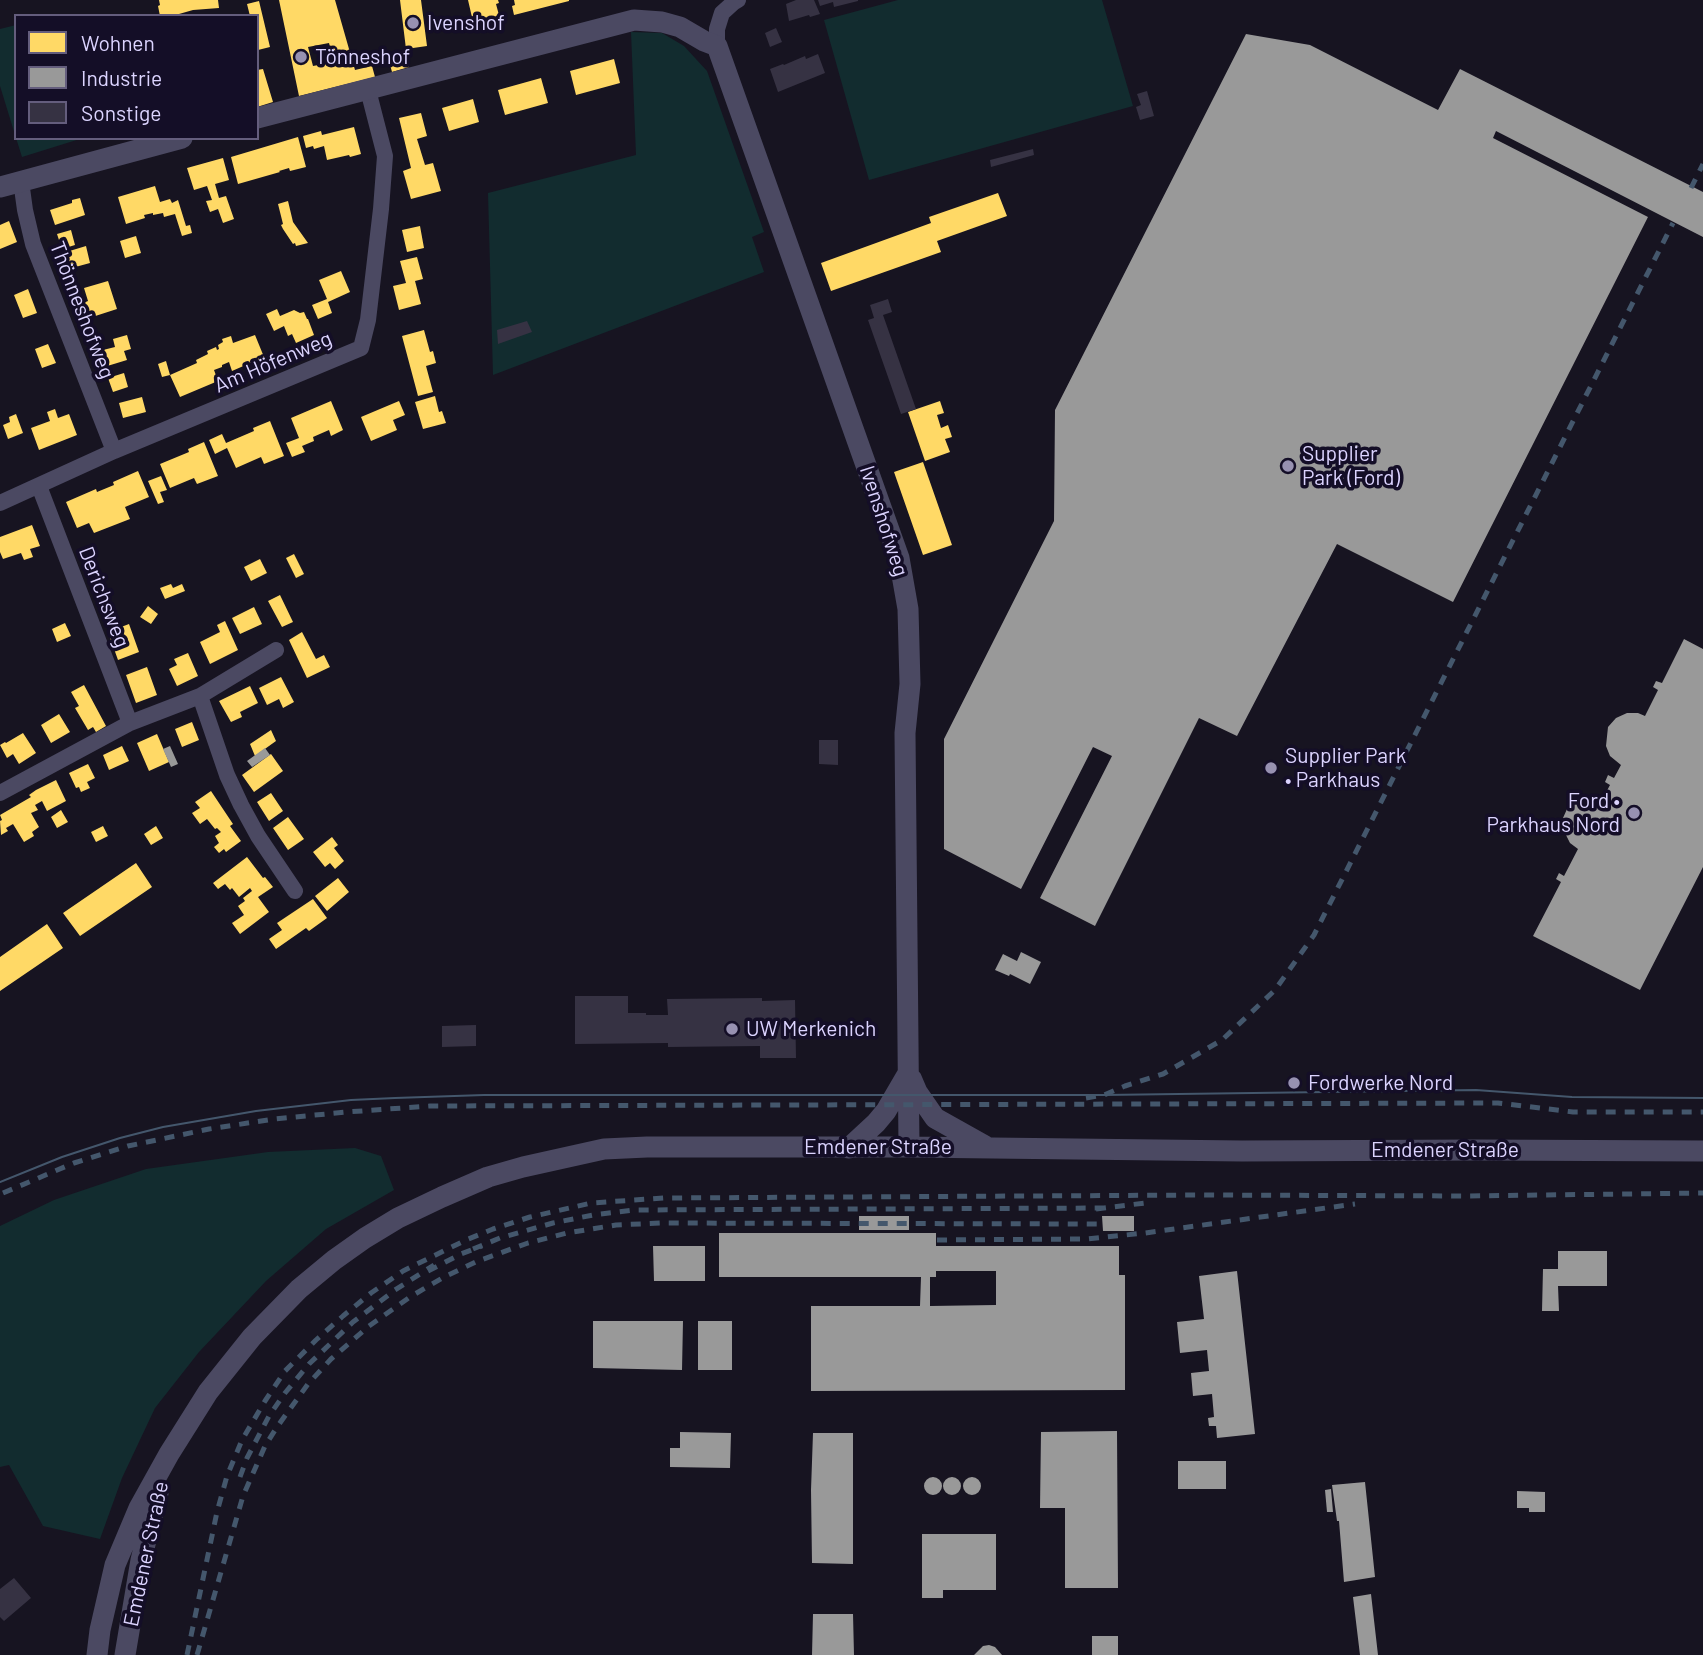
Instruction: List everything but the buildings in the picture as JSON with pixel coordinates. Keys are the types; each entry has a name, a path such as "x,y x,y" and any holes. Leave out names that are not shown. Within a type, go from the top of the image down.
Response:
{"street":[{"path":"259,117 634,20 662,22 680,27 718,46 717,29 722,13 738,0"},
{"name":"Ivenshofweg","path":"718,46 899,558 908,609 910,684 905,733 909,1147"},
{"name":"Am Höfenweg","path":"0,503 114,451 361,348 368,320 385,156 368,90"},
{"path":"10,184 175,140"},
{"name":"Thönneshofweg","path":"10,184 25,210 33,244 114,451"},
{"name":"Derichsweg","path":"40,486 130,723"},
{"path":"0,793 130,723 200,696 275,650"},
{"path":"200,696 227,775 241,805 295,891"},
{"path":"849,1148 876,1124 909,1073"},
{"path":"909,1073 917,1092 935,1118 990,1148"},
{"name":"Emdener Straße","path":"97,1655 100,1630 116,1565 139,1508 208,1392 252,1336 299,1289 365,1238 398,1218 488,1177 604,1149 909,1147 1242,1151 1703,1151"},
{"name":"Emdener Straße","path":"125,1655 141,1560 169,1454"}],"green space":[{"path":"898,0 1102,0 1133,106 869,180 824,20"},
{"path":"14,26 14,132 0,86 0,29"},
{"path":"631,32 662,33 684,46 707,71 764,232 752,237 764,272 493,375 488,193 636,155"},
{"path":"17,140 77,140 22,157"},
{"path":"355,1148 381,1156 394,1190 326,1229 266,1281 199,1352 155,1408 122,1478 100,1539 43,1526 9,1465 0,1467 0,1226 54,1200 146,1169 268,1152"}],"tram line":[{"path":"0,1182 62,1157 163,1127 256,1111 351,1100 484,1095 1104,1095 1476,1090 1572,1097 1703,1098"}],"railway":[{"path":"1691,188 1703,164"},
{"path":"1086,1098 1104,1095 1163,1074 1222,1040 1275,990 1314,935 1673,223"},
{"path":"3,1193 74,1163 128,1146 209,1129 274,1119 430,1106 1498,1103 1573,1112 1703,1112"},
{"path":"187,1655 227,1476 242,1440 285,1371 343,1316 403,1271 466,1240 530,1217 591,1203 664,1198 1703,1193"},
{"path":"1096,1209 1145,1203"},
{"path":"937,1240 1087,1239 1355,1204"},
{"path":"473,1249 500,1238 553,1223 634,1210 1106,1208"},
{"path":"197,1655 243,1496 265,1446 277,1427 308,1384 331,1359 369,1326 444,1277 528,1243 616,1225 1103,1224"},
{"path":"428,1271 482,1246"},
{"path":"240,1477 269,1416 309,1364 353,1322 434,1265"}],"place":[{"name":"Ivenshof","path":"413,23"},
{"name":"Tönneshof","path":"301,57"},
{"name":"Supplier Park (Ford)","path":"1288,466"},
{"name":"Supplier Park • Parkhaus","path":"1271,768"},
{"name":"Ford • Parkhaus Nord","path":"1634,813"},
{"name":"UW Merkenich","path":"732,1029"},
{"name":"Fordwerke Nord","path":"1294,1083"}]}
